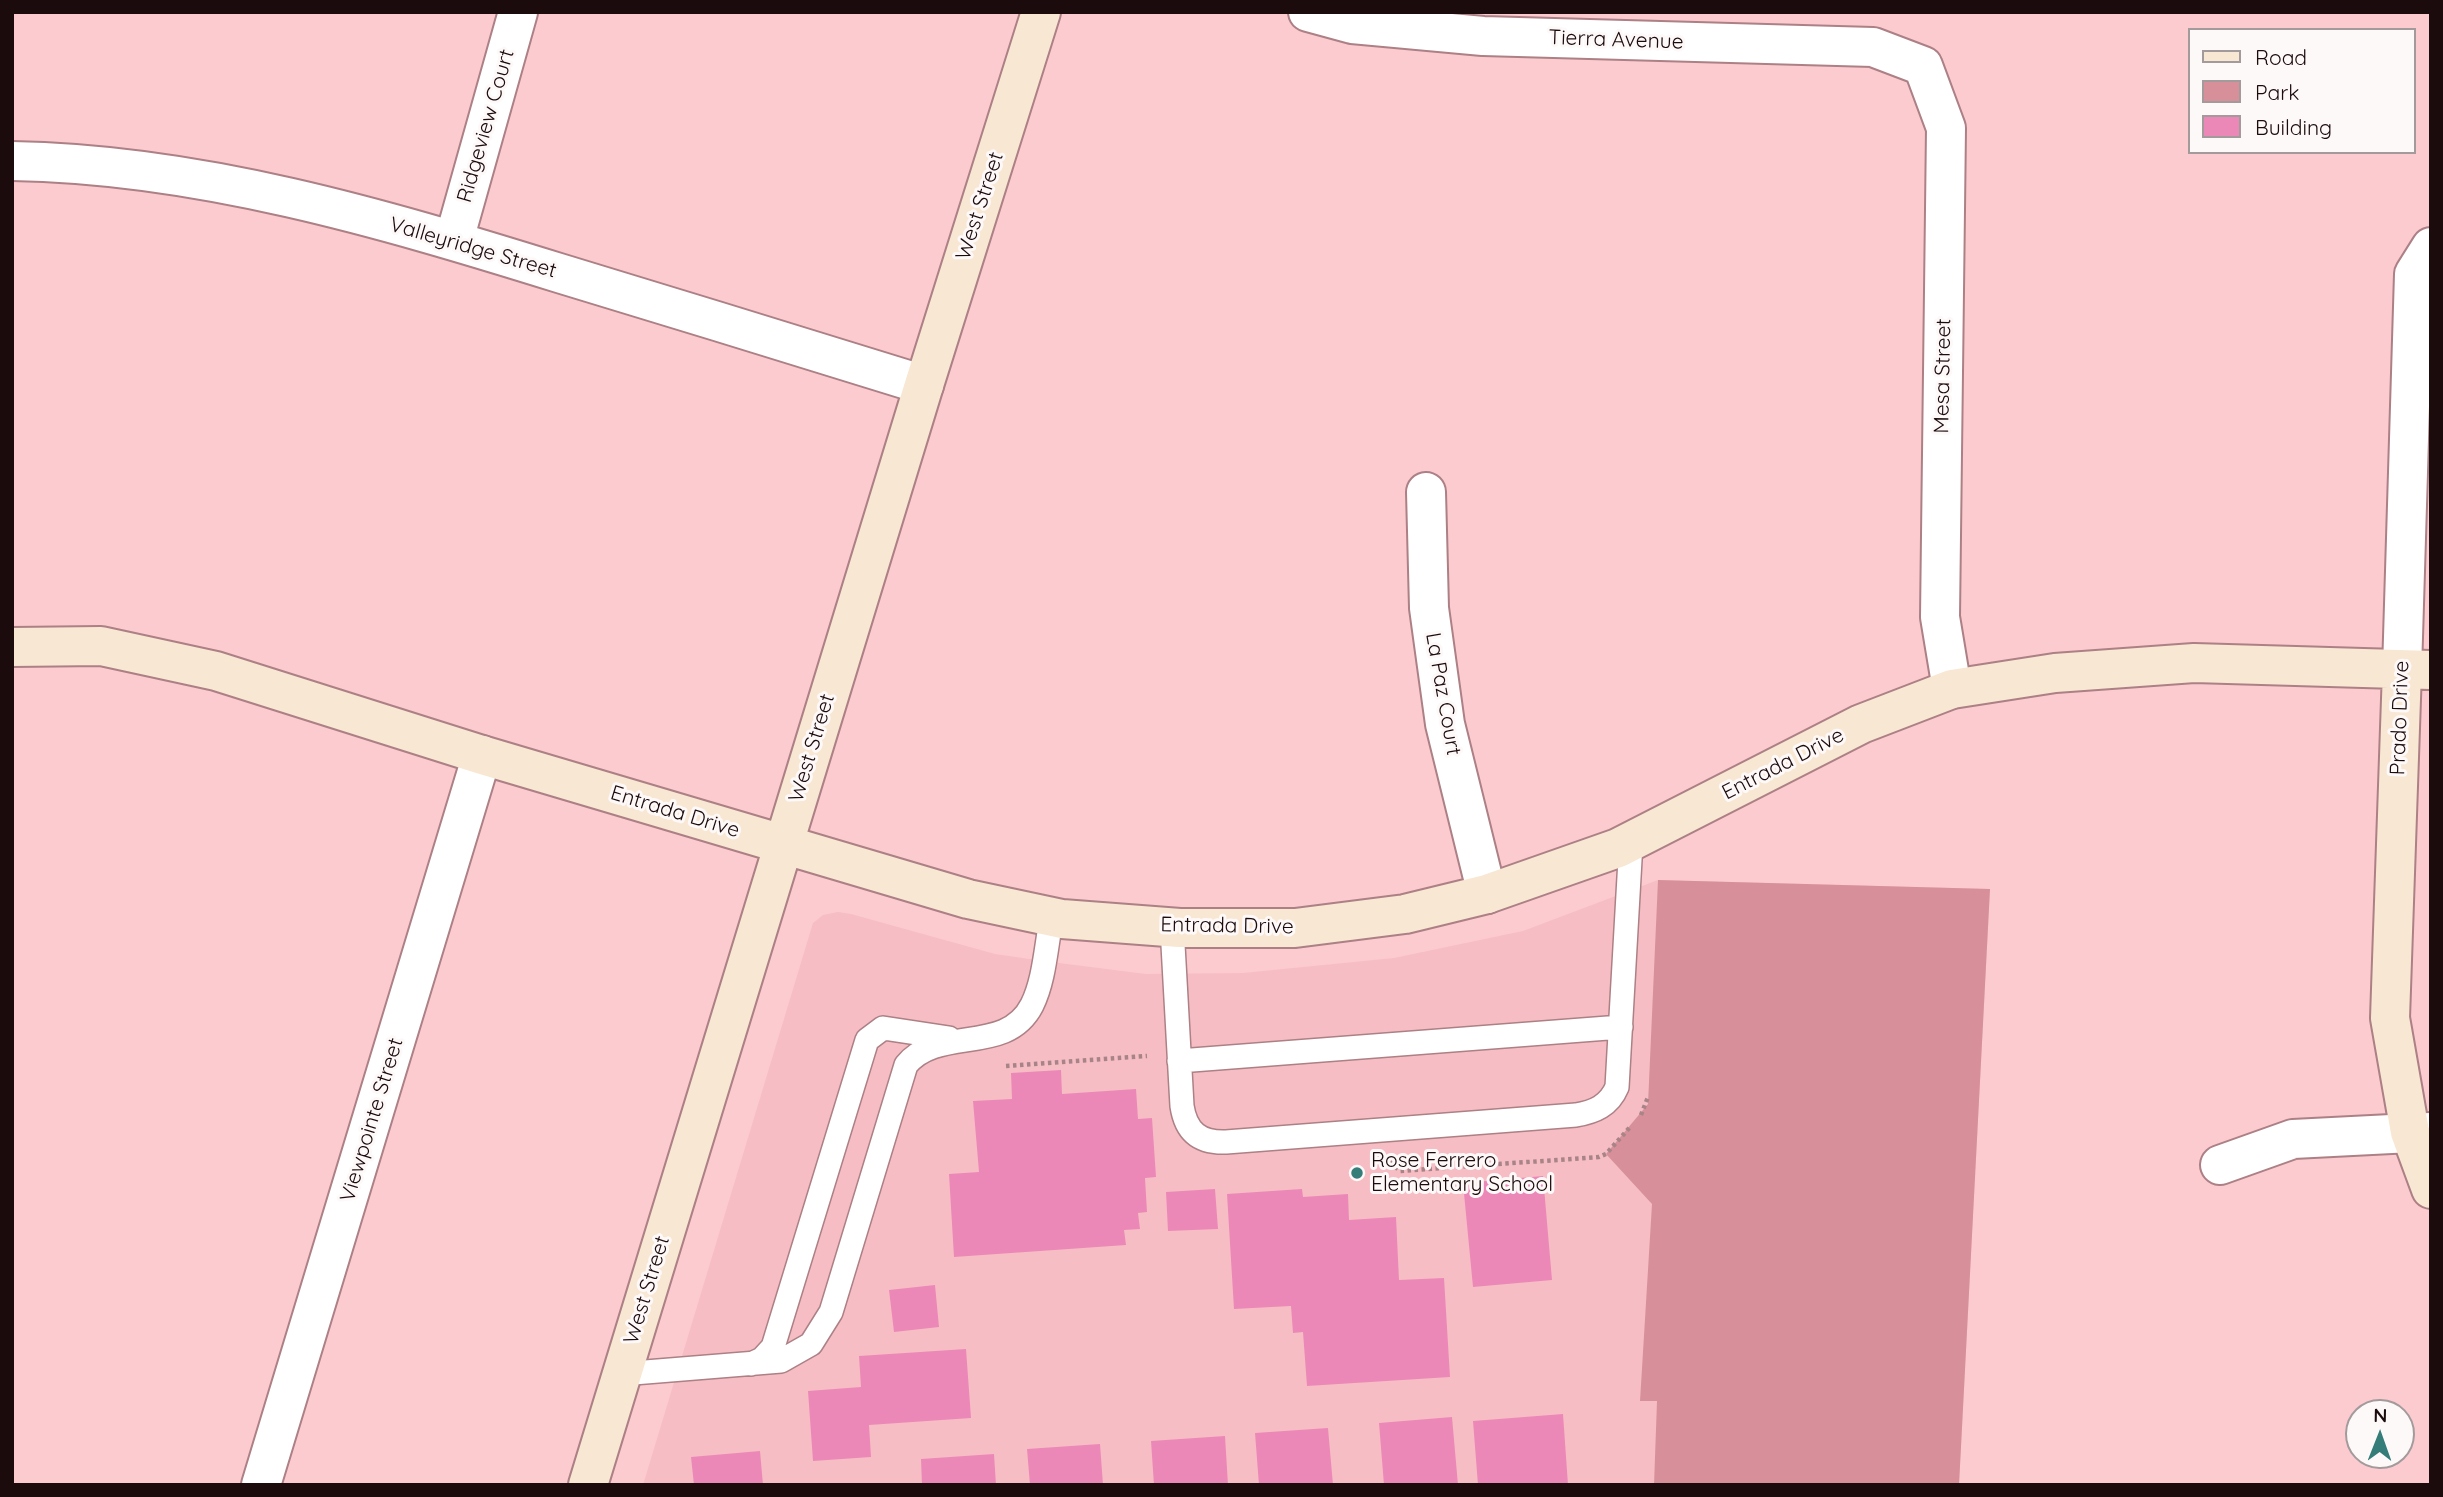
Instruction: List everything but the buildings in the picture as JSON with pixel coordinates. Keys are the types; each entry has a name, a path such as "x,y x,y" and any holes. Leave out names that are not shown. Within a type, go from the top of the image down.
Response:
{"street":[{"name":"Ridgeview Court","path":"454,240 518,12"},
{"name":"West Street","path":"587,1485 923,385 1041,12"},
{"name":"Tierra Avenue","path":"1308,12 1352,24 1483,36 1873,47 1923,66"},
{"name":"Mesa Street","path":"1923,66 1946,128 1940,617 1952,689"},
{"name":"Valleyridge Street","path":"12,161 83,162 181,175 265,192 454,240 923,385"},
{"name":"Prado Drive","path":"2431,247 2414,274 2416,670 2390,1018 2420,1132 2431,1189"},
{"name":"La Paz Court","path":"1426,492 1429,608 1445,724 1487,894"},
{"name":"Entrada Drive","path":"12,647 101,646 216,671 482,755 968,899 1052,916 1172,927 1295,928 1405,914 1487,894 1631,842 1861,724 1952,689 2055,673 2194,663 2416,670"},
{"name":"Viewpointe Street","path":"261,1485 482,755"},
{"path":"2220,1166 2293,1139 2420,1132"}],"lane":[{"path":"1172,927 1183,1115 1197,1137 1216,1143 1588,1113 1606,1103 1616,1087 1631,842"},
{"path":"621,1374 781,1361 811,1344 831,1312 906,1065 915,1054 927,1048 944,1042 966,1041 1000,1033 1024,1018 1040,983 1052,916"},
{"path":"1179,1061 1621,1027"},
{"path":"751,1364 769,1354 776,1339 867,1040 884,1028 966,1041"}],"path":[{"path":"1002,1066 1152,1056"}],"shaded area":[{"name":"Rose Ferrero Elementary School","path":"1658,880 1990,889 1959,1485 643,1485 813,923 823,915 838,912 851,914 995,954 1043,961 1146,974 1243,973 1394,958 1523,931"}],"green space":[{"path":"1658,880 1990,889 1959,1485 1654,1485 1657,1401 1640,1401 1652,1204 1606,1154 1648,1104"}],"place":[{"name":"Rose Ferrero Elementary School","path":"1357,1173"}]}
